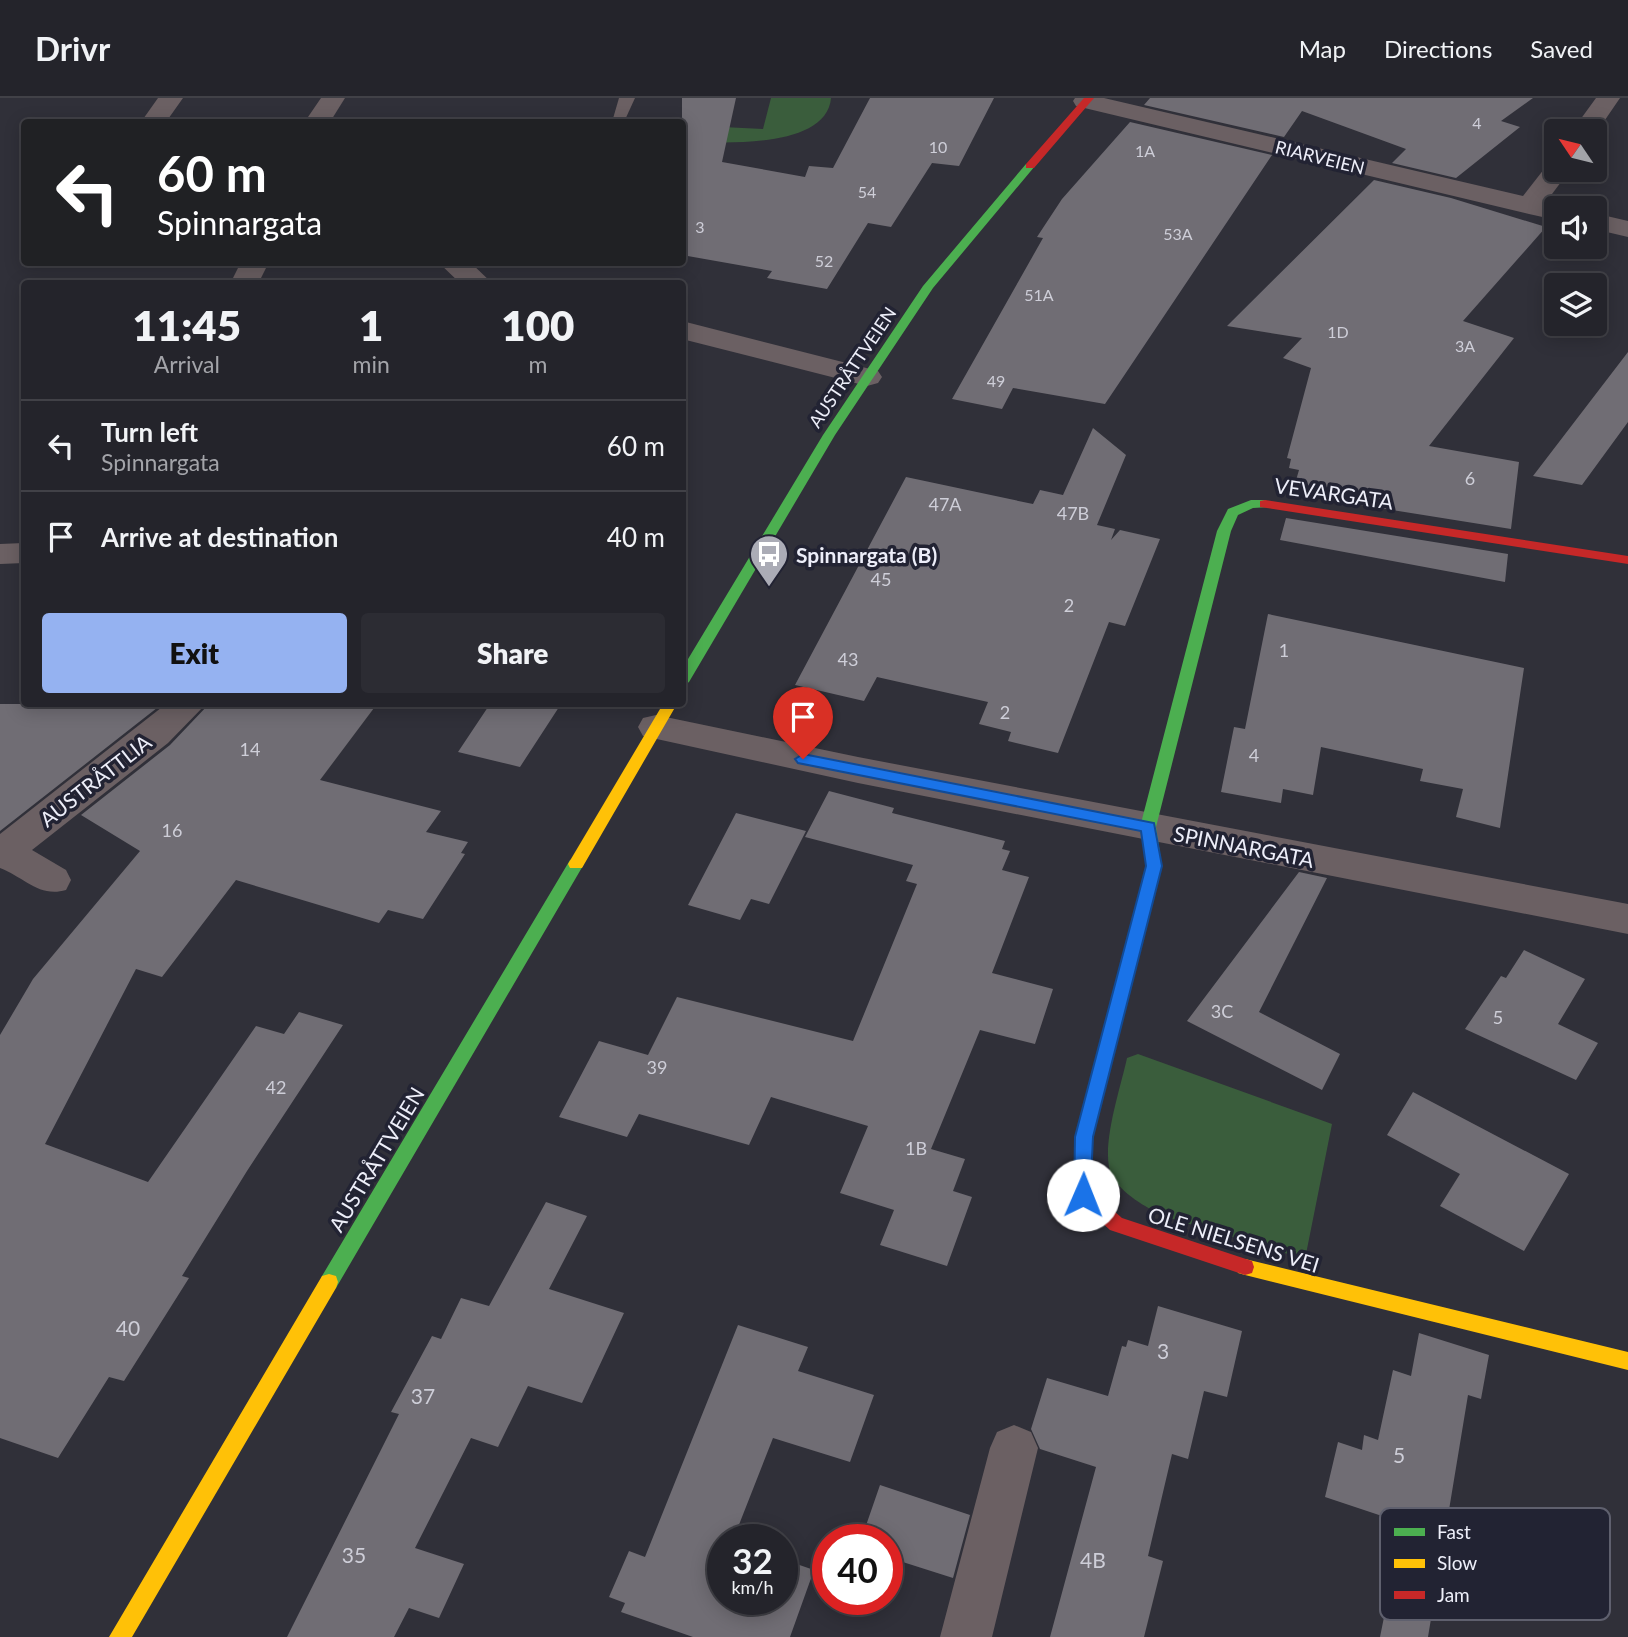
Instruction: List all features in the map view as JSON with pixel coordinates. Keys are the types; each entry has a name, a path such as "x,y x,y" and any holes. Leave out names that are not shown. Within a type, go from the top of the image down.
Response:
{"main road":[{"name":"AUSTRÅTTVEIEN","path":"686,675 829,435 929,286 1087,100"},
{"name":"VEVARGATA","path":"1148,827 1224,531 1233,512 1251,504 1277,504 1628,560"},
{"name":"AUSTRÅTTVEIEN","path":"120,1637 663,715"},
{"name":"OLE NIELSENS VEI","path":"1148,827 1154,866 1084,1137 1083,1195 1116,1224 1258,1271 1628,1362"}],"street":[{"path":"155,119 171,98"},
{"path":"1593,119 1608,98"},
{"name":"RIARVEIEN","path":"1087,100 1544,209"},
{"path":"1529,206 1548,182"},
{"path":"1607,224 1628,229"},
{"path":"457,266 474,280"},
{"path":"686,331 867,377"},
{"path":"0,554 21,553"},
{"name":"AUSTRÅTTLIA","path":"2,852 155,734 185,707"},
{"name":"SPINNARGATA","path":"663,715 1148,827 1628,919"},
{"path":"2,852 52,880"},
{"path":"966,1637 1014,1448"}],"lane":[{"path":"618,119 627,98"}],"green space":[{"path":"771,98 831,98 825,115 811,127 791,135 744,142 686,141 686,125 763,129"},
{"path":"1138,1054 1332,1124 1305,1259 1163,1216 1135,1199 1116,1183 1109,1165 1109,1135 1127,1058"}],"building":[{"path":"682,98 736,98 722,162 805,177 809,166 833,168 870,98 994,98 959,166 932,163 891,227 868,223 827,289 767,278 772,271 686,256 686,119 682,119"},
{"path":"1150,98 1533,98 1501,121 1520,127 1456,178 1392,163 1406,149 1302,111 1284,137 1144,105"},
{"path":"1130,122 1272,155 1105,404 1013,388 1002,409 952,399 1043,238 1037,237 1062,199"},
{"path":"1374,180 1451,198 1544,226 1463,321 1514,338 1429,446 1519,462 1511,529 1292,494 1299,470 1289,468 1291,459 1287,458 1311,368 1283,358 1302,338 1227,326"},
{"path":"1628,352 1628,422 1582,485 1533,476"},
{"path":"1093,428 1126,455 1097,525 1115,529 1111,540 1120,530 1160,539 1125,626 1109,622 1058,753 1008,741 1011,732 979,724 988,702 877,677 864,701 795,685 906,477 1033,504 1040,490 1063,495"},
{"path":"1286,518 1508,554 1505,582 1280,540"},
{"path":"1268,614 1524,668 1500,828 1456,817 1463,789 1420,781 1423,769 1321,747 1313,795 1283,789 1281,803 1221,792 1234,727 1245,729"},
{"path":"0,704 21,704 21,707 158,707 0,831"},
{"path":"206,707 375,707 320,780 441,811 426,832 468,842 461,853 465,854 423,919 388,910 379,923 236,880 162,977 136,969 45,1144 148,1182 256,1026 284,1034 299,1012 343,1025 182,1276 189,1278 124,1381 109,1377 58,1458 0,1438 0,1035 33,979 140,851 81,815 170,745"},
{"path":"488,707 559,707 520,767 458,752"},
{"path":"829,791 894,808 892,813 1005,841 1002,849 1010,851 1002,870 1029,877 992,973 1053,989 1035,1044 980,1030 931,1149 965,1159 953,1191 972,1197 947,1266 880,1245 894,1210 840,1193 868,1126 771,1097 749,1145 639,1114 627,1137 559,1117 599,1041 648,1055 677,997 853,1041 917,884 906,881 913,865 805,837"},
{"path":"736,813 806,831 769,904 751,899 740,920 688,905"},
{"path":"1299,872 1327,878 1259,1012 1340,1054 1322,1090 1187,1021"},
{"path":"1524,950 1585,979 1558,1024 1598,1043 1576,1080 1465,1029 1501,976 1506,978"},
{"path":"1413,1092 1569,1174 1524,1251 1440,1206 1460,1174 1387,1135"},
{"path":"546,1202 587,1216 549,1289 624,1313 582,1403 528,1386 498,1447 471,1438 415,1548 464,1564 439,1618 409,1608 394,1637 287,1637 399,1414 391,1412 432,1336 441,1339 461,1298 489,1306"},
{"path":"1158,1306 1242,1331 1227,1397 1204,1391 1188,1459 1172,1454 1148,1556 1163,1561 1144,1637 1050,1637 1096,1467 1040,1449 1031,1429 1047,1378 1108,1396 1122,1346 1126,1347 1128,1340 1148,1346"},
{"path":"738,1325 808,1347 798,1371 874,1395 850,1462 773,1438 739,1524 707,1524 707,1615 798,1615 790,1637 693,1637 621,1612 625,1603 609,1597 629,1551 645,1557"},
{"path":"1419,1333 1489,1355 1481,1399 1468,1395 1449,1508 1380,1508 1380,1515 1325,1497 1338,1442 1362,1450 1364,1435 1378,1440 1393,1370 1411,1376"},
{"path":"880,1485 970,1515 953,1578 903,1562 903,1524 867,1524"},
{"path":"798,1564 812,1569 798,1615"},
{"path":"1383,1620 1431,1620 1428,1637 1380,1637"}],"traffic: fast":[{"path":"686,675 829,435 929,286 1030,166"},
{"path":"1119,1001 1154,866 1148,827 1224,531 1233,512 1251,504 1265,504"},
{"path":"329,1282 576,864"}],"traffic: slow":[{"path":"576,864 668,707"},
{"path":"1245,1267 1628,1361"},
{"path":"120,1637 329,1282"}],"traffic: jam":[{"path":"1030,166 1089,98"},
{"path":"1265,504 1628,560"},
{"path":"1119,1001 1084,1137 1083,1195 1116,1224 1245,1267"}],"place":[{"name":"Spinnargata (B)","path":"769,588"}],"route":[{"path":"803,759 1148,827 1154,866 1084,1137 1083,1195"}]}
